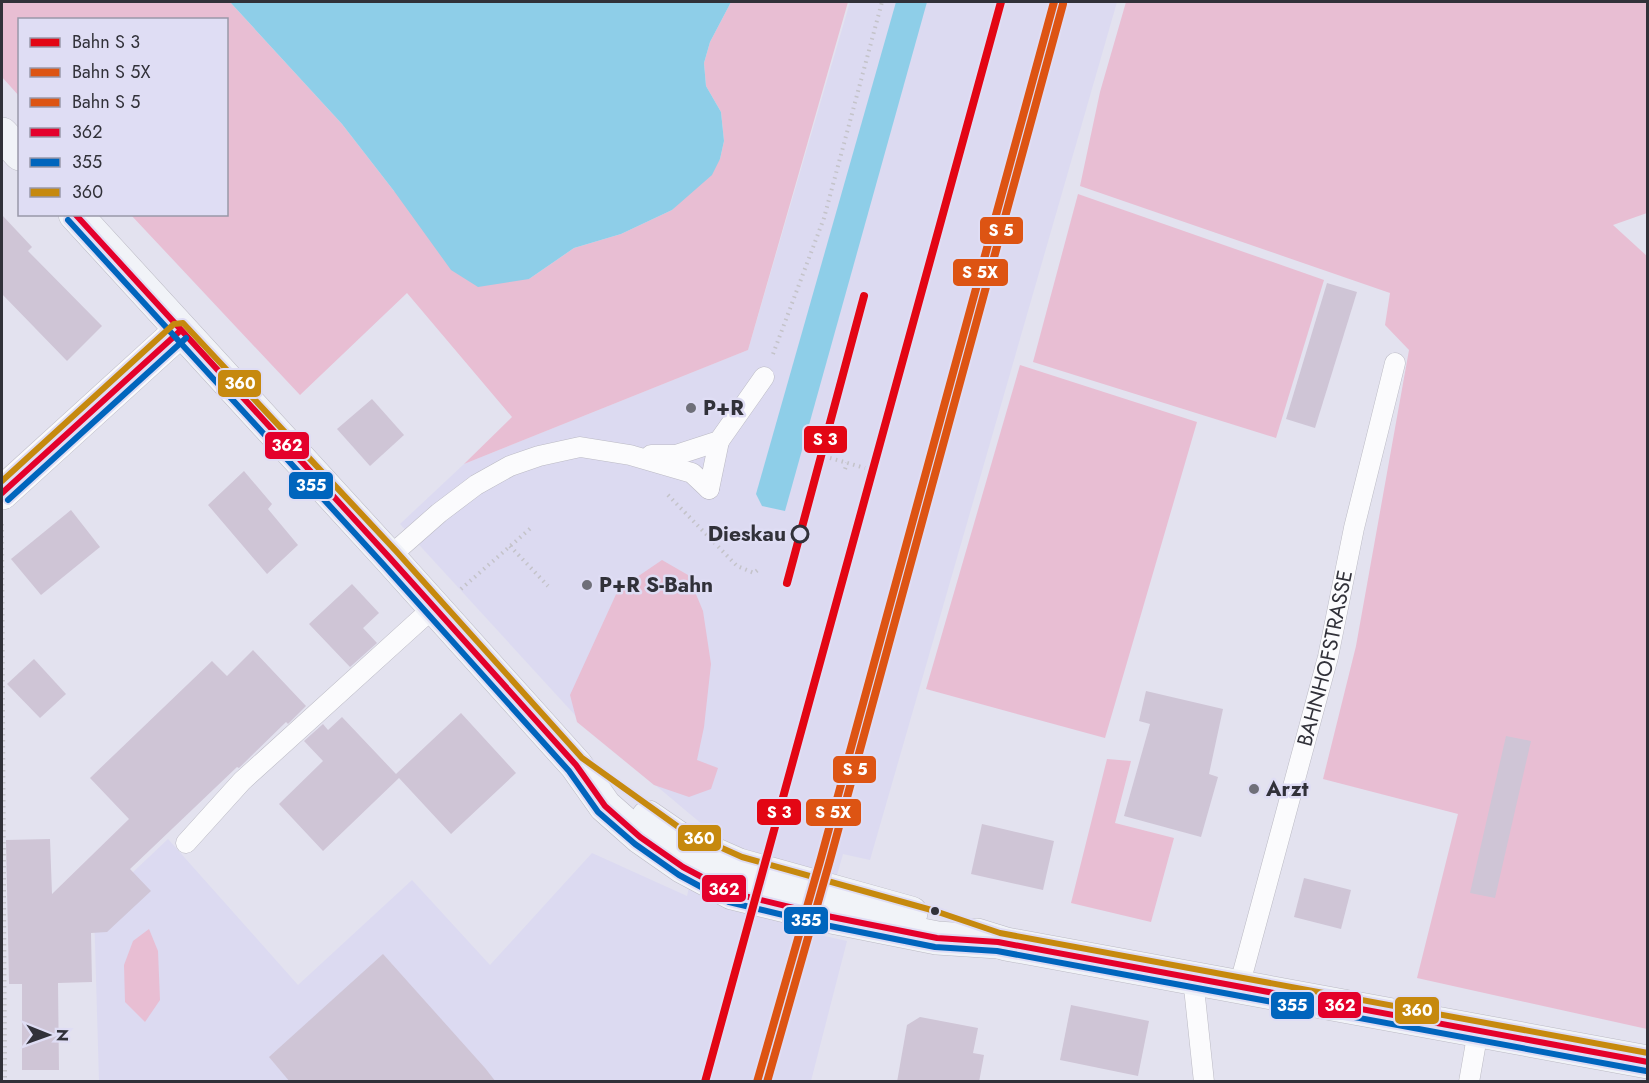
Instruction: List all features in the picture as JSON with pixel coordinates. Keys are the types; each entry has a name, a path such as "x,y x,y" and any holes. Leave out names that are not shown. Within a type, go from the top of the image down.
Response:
{"street":[{"path":"2,134 18,152"},
{"path":"77,216 389,557 444,601 576,765 605,806 640,837 683,867 732,892 827,916 937,938 998,942 1647,1062"},
{"path":"2,493 180,331"}],"lane":[{"name":"BAHNHOFSTRASSE","path":"1239,987 1328,657 1354,528 1395,363"},
{"path":"389,557 439,513 476,485 510,466 539,456 580,447 630,455 692,473 709,489 719,441 764,377"},
{"path":"630,455 676,455 719,441"},
{"path":"186,843 242,781 444,601"},
{"path":"1193,978 1204,1082"},
{"path":"1469,1082 1478,1031"}],"path":[{"path":"764,377 824,218 882,2"},
{"path":"830,458 865,468"},
{"path":"845,469 846,463"},
{"path":"661,491 669,496 737,566 754,573 759,569"},
{"path":"2,517 4,1082"},
{"path":"444,601 532,527"},
{"path":"510,546 548,586"}],"shaded area":[{"path":"2,2 230,2 342,124 394,191 529,279 574,248 621,234 672,210 720,159 724,141 721,112 706,86 704,63 710,42 731,2 848,2 748,350 464,464 512,417 407,293 300,395 132,216 228,216 228,18 18,18 18,95 2,77"},
{"path":"850,2 1117,2 870,860 843,854 820,935 847,941 811,1081 99,1081 94,909 168,839 298,985 412,880 490,965 592,853 687,896 703,825 585,726 400,524 464,464 748,350"},
{"path":"1126,2 1647,2 1647,213 1613,225 1648,257 1647,1029 1417,978 1458,814 1323,779 1356,646 1409,350 1385,325 1390,293 1080,186 1100,92"},
{"path":"1078,194 1324,280 1276,438 1033,362"},
{"path":"1020,365 1197,422 1105,738 926,689"},
{"path":"662,560 688,575 703,611 711,664 704,727 697,760 718,768 711,789 689,797 654,785 577,722 570,695 618,590"},
{"path":"1107,759 1131,761 1115,823 1174,838 1151,922 1071,903"},
{"path":"149,929 158,951 160,1000 145,1022 125,1002 124,965 133,941"}],"water":[{"path":"230,2 731,2 710,42 704,63 706,86 721,112 724,141 720,159 712,175 672,210 621,234 574,248 529,279 478,287 451,270 342,124"},
{"path":"896,2 927,2 785,511 762,506 756,494"}],"building":[{"path":"2,215 32,247 28,251 102,326 67,361 2,294"},
{"path":"1327,283 1357,292 1315,428 1286,419"},
{"path":"372,399 404,435 370,466 337,429"},
{"path":"244,471 272,504 268,509 298,545 267,574 208,505"},
{"path":"71,510 100,547 41,595 11,559"},
{"path":"352,584 379,613 363,628 377,643 350,667 309,624"},
{"path":"253,650 306,706 288,724 286,722 239,768 237,767 130,869 151,891 107,932 91,933 92,982 58,983 59,1070 22,1070 22,984 9,984 6,840 50,839 52,894 129,819 90,778 212,661 227,676"},
{"path":"34,659 66,694 40,718 7,684"},
{"path":"1146,691 1223,709 1209,774 1218,777 1201,837 1124,816 1150,724 1139,721"},
{"path":"461,713 516,773 451,834 399,778 323,851 279,804 323,761 304,741 323,724 328,730 342,717 396,774"},
{"path":"1506,736 1531,741 1495,898 1470,893"},
{"path":"982,824 1054,841 1043,890 971,874"},
{"path":"1304,878 1351,890 1341,929 1294,917"},
{"path":"383,954 496,1082 290,1082 269,1057"},
{"path":"1071,1005 1149,1021 1138,1076 1060,1060"},
{"path":"920,1017 978,1028 973,1053 984,1055 979,1082 897,1082 907,1025"}],"transit line":[{"path":"705,1082 1001,2"},
{"path":"757,1082 821,858 1054,2"},
{"path":"767,1082 830,860 1063,4"},
{"name":"362","path":"77,216 576,765 605,806 640,837 683,867 732,893 827,916 937,938 998,942 1648,1062"},
{"name":"355","path":"68,220 569,771 598,812 635,844 679,875 729,902 825,925 935,947 997,951 1646,1071"},
{"path":"787,583 864,296"},
{"name":"360","path":"2,481 174,324 183,323 396,551 582,758 684,831 742,857 935,911 1000,933 1648,1053"},
{"name":"362","path":"2,493 180,331"},
{"name":"355","path":"8,500 186,338"}],"place":[{"name":"P+R","path":"691,408"},
{"name":"Dieskau","path":"800,534"},
{"name":"P+R S-Bahn","path":"587,585"},
{"name":"Arzt","path":"1254,789"}]}
